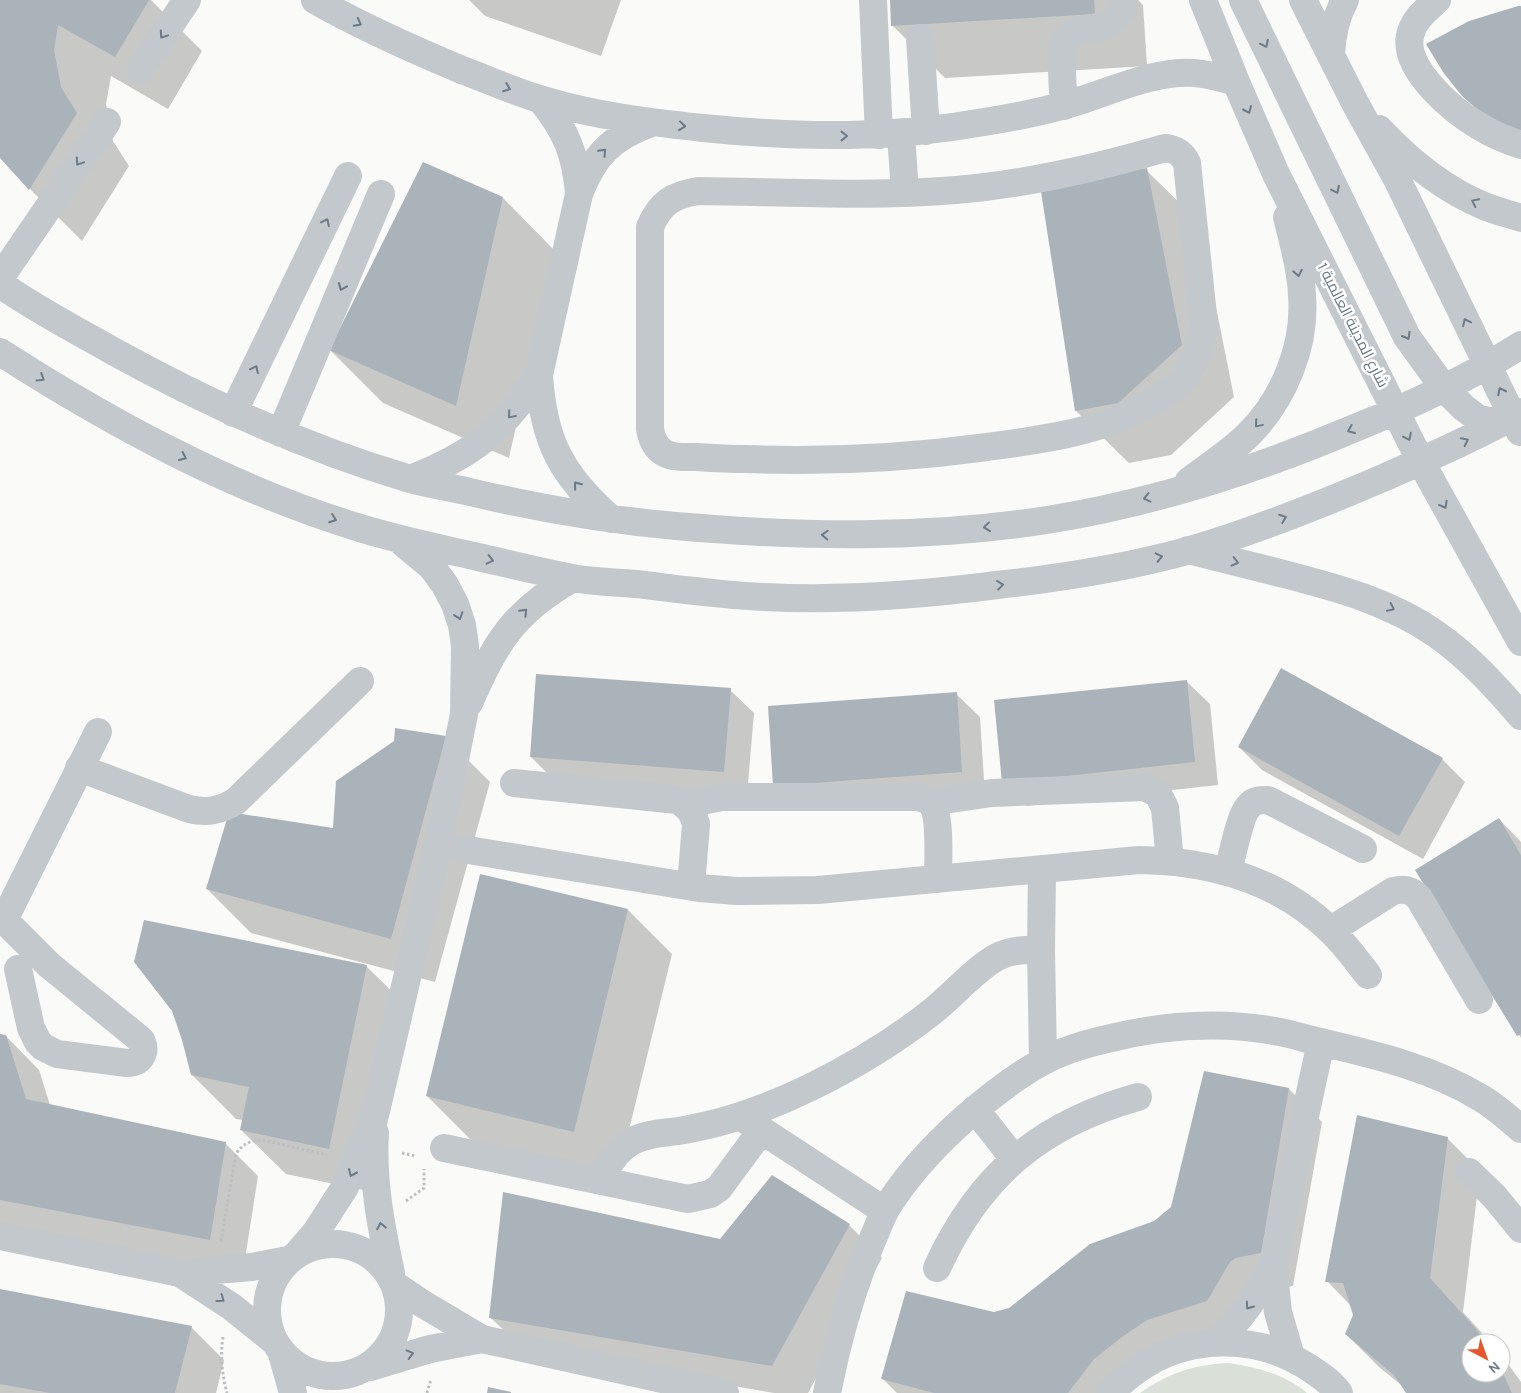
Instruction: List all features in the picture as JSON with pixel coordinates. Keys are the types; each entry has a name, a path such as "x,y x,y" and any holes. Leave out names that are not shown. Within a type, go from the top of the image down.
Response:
{"street":[{"path":"140,70 187,0"},
{"path":"315,0 376,33 541,100 577,109 651,122 792,135 851,136 902,133 988,122 1064,106 1151,77 1172,73 1216,76 1236,82"},
{"path":"873,0 902,133 905,193"},
{"path":"1064,106 1062,50 1066,38 1075,31 1106,25 1116,20 1124,0"},
{"name":"شارع المدينة العالمية 1","path":"1203,0 1276,174 1420,462 1521,642"},
{"path":"1243,0 1407,337 1444,388 1464,408 1479,419 1518,421"},
{"path":"1303,0 1396,179 1488,366 1518,421"},
{"path":"1331,54 1332,31 1345,0"},
{"path":"1437,0 1413,24 1410,35 1410,51 1416,66 1434,89 1455,110 1478,126 1503,139 1521,144"},
{"path":"902,133 920,38"},
{"path":"541,100 565,134 574,160 579,194"},
{"path":"1355,102 1391,142 1427,174 1451,190 1485,207 1521,218"},
{"path":"0,278 107,122"},
{"path":"611,519 572,480 558,456 548,430 541,403 539,375 579,194 587,174 598,156 613,141 651,122"},
{"path":"1165,148 1179,152 1187,162 1204,325 1201,344 1194,361 1184,377 1171,390 1125,415 1095,428 1063,436 957,452 861,459 768,460 676,457 661,451 655,445 650,429 650,227 655,215 663,205 673,197 698,191 905,193 958,190 1062,174 1114,163 1165,148"},
{"path":"1174,492 1227,454 1250,434 1273,404 1284,384 1295,356 1302,326 1302,295 1294,248 1276,174"},
{"path":"234,412 348,176"},
{"path":"281,433 381,194"},
{"path":"0,284 23,301 156,375 281,433 345,458 410,479 529,506 611,519 769,533 839,535 979,528 1048,519 1174,492 1298,453 1396,412 1488,366 1521,345"},
{"path":"0,352 47,382 184,458 296,506 358,528 397,539 573,578 704,593 766,597 828,598 889,596 1031,581 1110,568 1188,550 1344,495 1518,421"},
{"path":"410,479 437,469 462,456 485,440 506,421 524,399 539,375"},
{"path":"293,1393 268,1325 266,1307 269,1290 276,1274 316,1232 332,1210 366,1155 438,846 464,714 465,646 462,625 455,604 445,584 432,567 416,552 397,539"},
{"path":"1188,550 1336,587 1395,610 1436,633 1465,656 1521,716"},
{"path":"464,714 486,665 498,644 513,624 551,590 573,578"},
{"path":"79,768 189,809 201,812 226,808 236,801 360,680"},
{"path":"49,965 9,970 30,1028 38,1042 43,1047 57,1054 127,1064 134,1063 140,1059 144,1046 141,1040 49,965 2,918 98,732"},
{"path":"514,784 677,800 685,804 694,816 696,824 691,886"},
{"path":"685,804 732,797 917,797 930,802 992,792 1145,787 1158,794 1165,808 1170,860"},
{"path":"1228,871 1245,811 1254,802 1261,800 1268,800 1363,849"},
{"path":"930,802 937,816 938,879"},
{"path":"438,846 691,886 737,891 775,892 818,890 1139,860 1170,860 1228,871 1259,883 1284,896 1309,912 1331,930 1368,975"},
{"path":"1042,869 1043,1061"},
{"path":"1331,930 1393,891 1400,889 1414,893 1419,898 1479,1000"},
{"path":"434,1152 602,1181 677,1198 699,1198 719,1188 750,1124 800,1092 841,1072 889,1043 934,1011 986,964 999,957 1027,949 1042,950"},
{"path":"827,1393 847,1310 864,1260 885,1211 926,1157 949,1132 975,1109 1004,1086 1043,1061 1088,1043 1135,1032 1183,1026 1231,1026 1279,1032 1406,1064 1481,1098 1521,1128"},
{"path":"1217,1342 1234,1326 1249,1307 1273,1264 1321,1042"},
{"path":"937,1268 948,1244 977,1198 1014,1160 1036,1142 1076,1119 1138,1097"},
{"path":"975,1109 1014,1160"},
{"path":"602,1181 614,1156 624,1146 636,1139 710,1124 750,1124 885,1211"},
{"path":"355,1378 379,1357 391,1342 398,1323 399,1304 379,1220 376,1193 366,1155"},
{"path":"1469,1172 1494,1196 1521,1229"},
{"path":"0,1236 180,1273 252,1267 293,1257 314,1246 331,1243 348,1245 364,1251 378,1261 393,1279 423,1304 482,1339 725,1393"},
{"path":"1273,1264 1278,1312 1291,1357"},
{"path":"180,1273 232,1307 296,1366 312,1373 355,1378 430,1348 482,1339"},
{"path":"1110,1393 1127,1377 1147,1363 1169,1353 1217,1342 1267,1349 1291,1357 1316,1372 1339,1393"}],"path":[{"path":"216,1271 236,1154 240,1148 255,1140 366,1155 434,1152 424,1188 379,1220"},
{"path":"227,1393 222,1371 221,1349 224,1327 232,1307"}],"shaded area":[{"path":"1228,1363 1269,1372 1289,1381 1307,1393 1140,1393 1161,1380 1182,1371"}],"building":[{"path":"0,0 149,0 115,57 58,25 54,50 61,87 77,113 29,190 0,158"},
{"path":"890,0 1094,0 1095,14 891,26"},
{"path":"1521,6 1521,135 1486,117 1462,96 1443,72 1426,44 1469,21"},
{"path":"423,162 503,197 456,406 329,350"},
{"path":"1147,168 1182,345 1118,403 1075,411 1040,185"},
{"path":"1281,668 1443,758 1399,836 1238,747"},
{"path":"536,674 731,688 724,772 530,757"},
{"path":"1187,680 1195,762 1002,783 994,700"},
{"path":"957,692 962,772 773,786 768,706"},
{"path":"395,728 446,736 391,939 206,889 229,812 333,828 336,781 394,741"},
{"path":"1499,818 1521,855 1521,1034 1517,1036 1415,870"},
{"path":"480,874 628,909 574,1132 426,1096"},
{"path":"144,920 367,965 329,1149 240,1130 249,1087 191,1075 172,1011 134,962"},
{"path":"0,1034 6,1035 26,1099 226,1142 210,1240 0,1200"},
{"path":"1204,1071 1289,1088 1261,1253 1236,1258 1230,1262 1207,1301 1147,1320 1122,1337 1094,1359 1068,1393 934,1393 881,1379 906,1291 994,1312 1009,1308 1090,1244 1154,1221 1171,1207"},
{"path":"1357,1115 1448,1137 1430,1278 1479,1333 1461,1333 1461,1383 1507,1383 1512,1393 1406,1393 1394,1375 1345,1334 1353,1315 1343,1283 1325,1282"},
{"path":"772,1175 850,1224 772,1366 489,1318 503,1192 720,1239"},
{"path":"0,1289 192,1326 175,1393 50,1393 0,1384"},
{"path":"488,1387 511,1392 511,1393 487,1393"}]}
